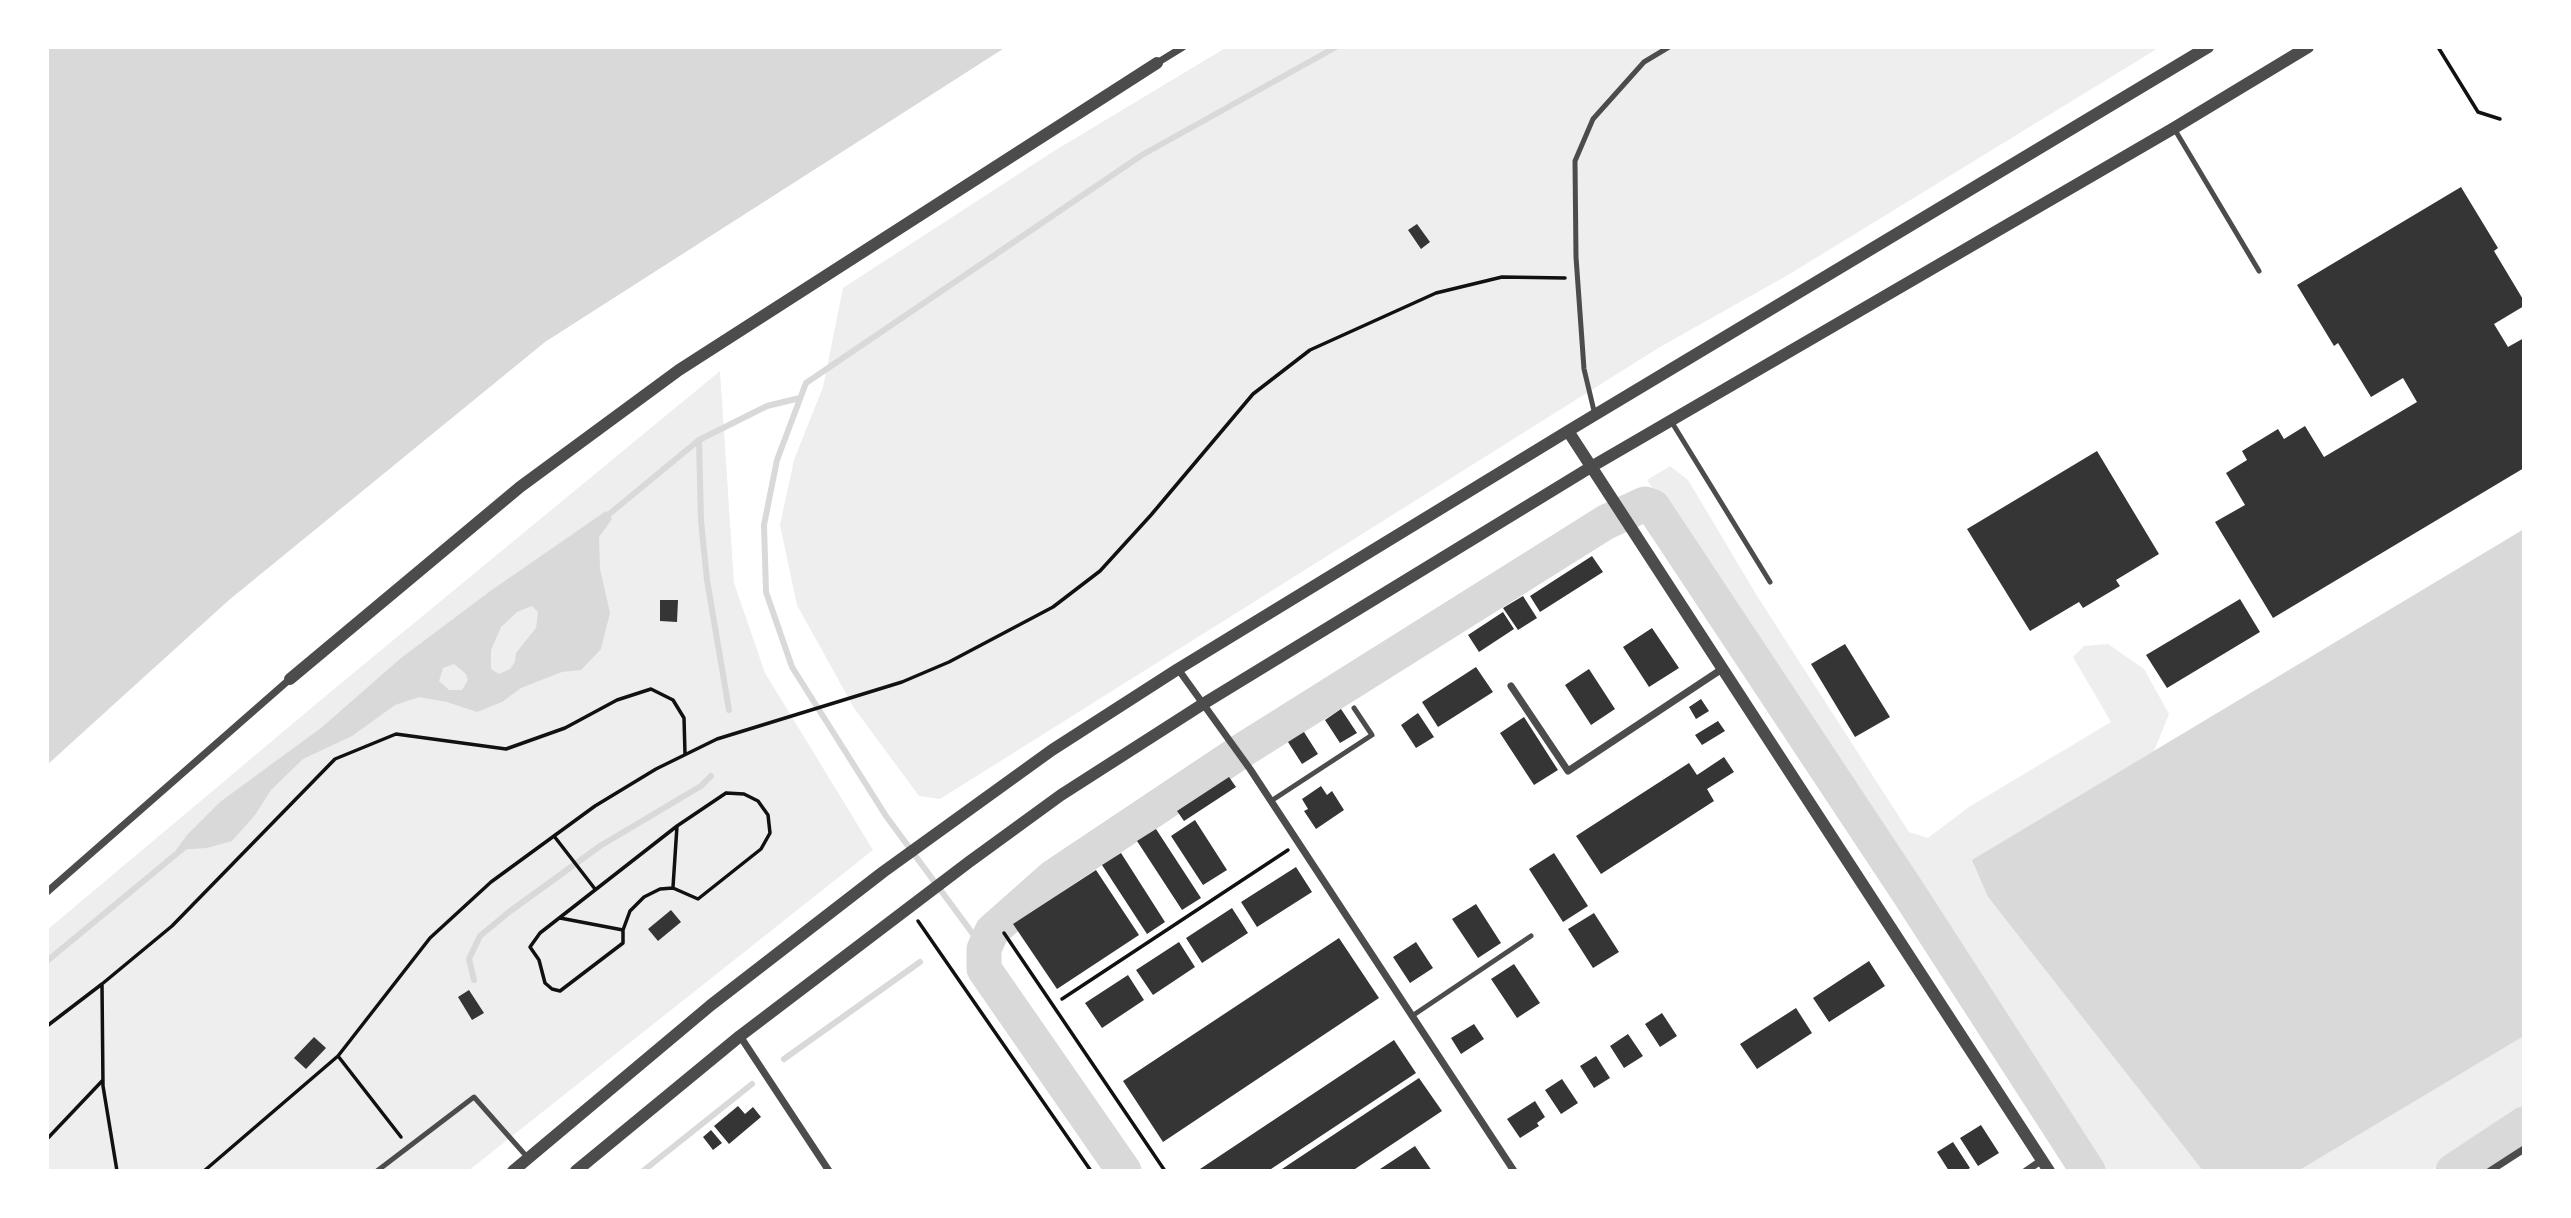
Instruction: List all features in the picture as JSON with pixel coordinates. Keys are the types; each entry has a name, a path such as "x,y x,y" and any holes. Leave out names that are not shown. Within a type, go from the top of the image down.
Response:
{"street":[{"path":"47,892 290,679 520,487 679,370 1184,47"},
{"path":"513,1171 711,1004 883,872 1052,750 1178,669 1568,431 2208,47"},
{"path":"576,1171 740,1036 1061,794 1591,467 2174,128 2308,47"},
{"path":"1568,431 2046,1166 2026,1171"},
{"path":"1178,669 1250,769 1514,1171"},
{"path":"1511,686 1568,771 1722,669"},
{"path":"740,1036 829,1171"},
{"path":"2490,1171 2524,1149"}],"lane":[{"path":"1595,415 1584,369 1577,278 1574,161 1593,119 1644,62 1669,47"},
{"path":"2174,128 2259,271"},
{"path":"1671,421 1770,582"},
{"path":"1271,801 1372,735 1354,708"},
{"path":"1412,1017 1531,936"},
{"path":"377,1171 474,1097 528,1158"}],"path":[{"path":"2438,47 2478,112 2500,119"},
{"path":"204,1171 338,1056 430,938 491,882 595,806 656,769 716,739 902,682 949,662 1053,607 1100,571 1253,394 1310,350 1436,293 1502,277 1577,278"},
{"path":"47,1026 172,926 335,759 396,734 506,749 565,728 617,700 651,689 673,700 684,718 685,754"},
{"path":"726,793 744,794 758,802 768,815 770,833 761,849 698,899 673,888 660,889 643,897 630,911 623,930 623,943 560,991 551,989 545,983 538,960 530,947 540,933 677,826 726,793"},
{"path":"673,888 677,826"},
{"path":"554,836 595,889"},
{"path":"1062,999 1299,843"},
{"path":"909,908 1091,1171"},
{"path":"560,918 623,930"},
{"path":"1004,933 1165,1171"},
{"path":"102,984 103,1080 117,1171"},
{"path":"338,1056 409,1146"},
{"path":"47,1139 103,1080"}],"shaded area":[{"path":"47,47 1006,47 545,342 229,600 47,765"},
{"path":"1227,47 2160,47 1788,275 1660,347 940,799 919,796 854,708 797,605 780,525 794,460 823,387 843,288 1054,151"},
{"path":"720,371 734,583 765,673 873,850 468,1171 47,1171 47,930"},
{"path":"1670,466 1688,480 1759,599 1909,832 1928,838 1969,807 2111,722 2073,657 2084,646 2108,644 2144,669 2169,714 2154,751 1973,860 1988,897 2203,1171 2102,1171 1647,480"},
{"path":"606,511 612,519 599,537 600,569 610,613 601,649 581,670 562,672 521,688 502,702 477,712 447,702 419,697 395,705 352,736 303,759 271,790 255,815 232,841 207,848 176,850 220,802 321,728 401,658 489,592","holes":["532,606 538,612 536,628 516,653 515,662 510,669 499,674 491,669 491,650 501,627 517,612","454,664 466,674 468,680 462,690 449,690 439,681 443,668"]},
{"path":"2524,529 2524,1036 2298,1171 2203,1171 1988,897 1972,860"},
{"path":"2524,1036 2524,1110 2430,1171 2298,1171"}],"building":[{"path":"2461,187 2498,248 2494,251 2524,301 2524,306 2494,324 2508,347 2524,338 2524,468 2273,618 2215,522 2245,505 2226,473 2247,460 2242,451 2278,429 2284,439 2305,426 2324,457 2417,402 2403,378 2371,397 2338,343 2334,346 2297,285"},
{"path":"1417,224 1430,242 1421,249 1408,230"},
{"path":"2097,451 2159,554 2116,580 2120,586 2083,608 2079,602 2030,631 1967,529"},
{"path":"1592,556 1603,572 1540,612 1530,596"},
{"path":"1523,596 1537,618 1518,630 1503,608"},
{"path":"2240,599 2260,632 2167,688 2146,655"},
{"path":"660,600 678,600 677,622 660,621"},
{"path":"1503,612 1514,629 1479,652 1468,635"},
{"path":"1652,628 1679,668 1649,687 1623,647"},
{"path":"1845,644 1890,717 1855,737 1811,664"},
{"path":"1476,667 1493,692 1438,727 1422,702"},
{"path":"1589,669 1615,709 1591,725 1565,685"},
{"path":"1701,699 1709,711 1696,719 1689,707"},
{"path":"1341,709 1357,733 1340,743 1325,720"},
{"path":"1418,713 1434,737 1416,748 1401,725"},
{"path":"1524,717 1558,770 1534,785 1500,733"},
{"path":"1718,721 1725,731 1702,745 1695,735"},
{"path":"1304,732 1318,754 1302,764 1288,742"},
{"path":"1724,757 1734,772 1707,789 1714,801 1601,874 1576,836 1689,763 1697,775"},
{"path":"1229,777 1236,787 1184,821 1177,811"},
{"path":"1321,786 1327,795 1332,791 1344,810 1316,829 1304,811 1308,809 1302,799"},
{"path":"1195,820 1227,870 1203,885 1171,836"},
{"path":"1156,829 1201,898 1182,910 1137,841"},
{"path":"1121,853 1165,922 1147,934 1102,865"},
{"path":"1554,853 1588,906 1563,922 1529,869"},
{"path":"1296,867 1312,892 1257,927 1241,902"},
{"path":"1096,870 1139,935 1057,989 1013,924"},
{"path":"1476,904 1501,943 1478,958 1452,919"},
{"path":"1232,908 1248,933 1202,963 1186,938"},
{"path":"671,910 681,922 658,941 648,929"},
{"path":"1594,913 1619,952 1593,968 1568,929"},
{"path":"1339,938 1379,998 1163,1142 1123,1081"},
{"path":"1179,942 1195,967 1153,995 1136,970"},
{"path":"1416,942 1433,968 1410,983 1393,957"},
{"path":"1869,961 1885,986 1829,1022 1813,998"},
{"path":"1514,964 1540,1003 1517,1018 1491,979"},
{"path":"1128,975 1144,1000 1102,1028 1085,1003"},
{"path":"469,990 484,1013 472,1020 458,997"},
{"path":"1796,1008 1812,1033 1757,1069 1740,1044"},
{"path":"1662,1013 1677,1036 1660,1047 1645,1024"},
{"path":"1474,1024 1484,1039 1461,1054 1451,1038"},
{"path":"1628,1034 1643,1056 1624,1068 1610,1046"},
{"path":"314,1037 326,1048 306,1069 294,1058"},
{"path":"1394,1040 1416,1073 1268,1171 1197,1171"},
{"path":"1596,1056 1610,1078 1594,1088 1580,1066"},
{"path":"1419,1078 1442,1111 1352,1171 1279,1171"},
{"path":"1562,1079 1578,1103 1561,1114 1545,1090"},
{"path":"1535,1101 1545,1117 1537,1123 1539,1126 1520,1138 1507,1119"},
{"path":"738,1106 745,1114 753,1107 761,1117 729,1144 714,1126"},
{"path":"1981,1125 1999,1153 1978,1166 1960,1138"},
{"path":"711,1130 722,1143 713,1150 703,1137"},
{"path":"1953,1142 1970,1168 1965,1171 1949,1171 1937,1152"},
{"path":"1415,1146 1432,1171 1377,1171"}],"waterway":[{"path":"984,949 886,816 792,667 766,592 764,525 777,460 806,383 1142,155 1336,47"},
{"path":"602,520 699,440 767,406 800,398"},
{"path":"699,440 701,521 707,580 729,710"},
{"path":"1124,1171 984,969 984,949 992,931 1053,877 1246,748 1606,522 1645,504 1653,507 1910,895 2088,1171"},
{"path":"474,980 469,959 480,936 600,846 701,786 711,776"},
{"path":"47,961 186,846"},
{"path":"784,1059 920,962"},
{"path":"643,1171 752,1084"},
{"path":"2453,1171 2524,1124"}]}
